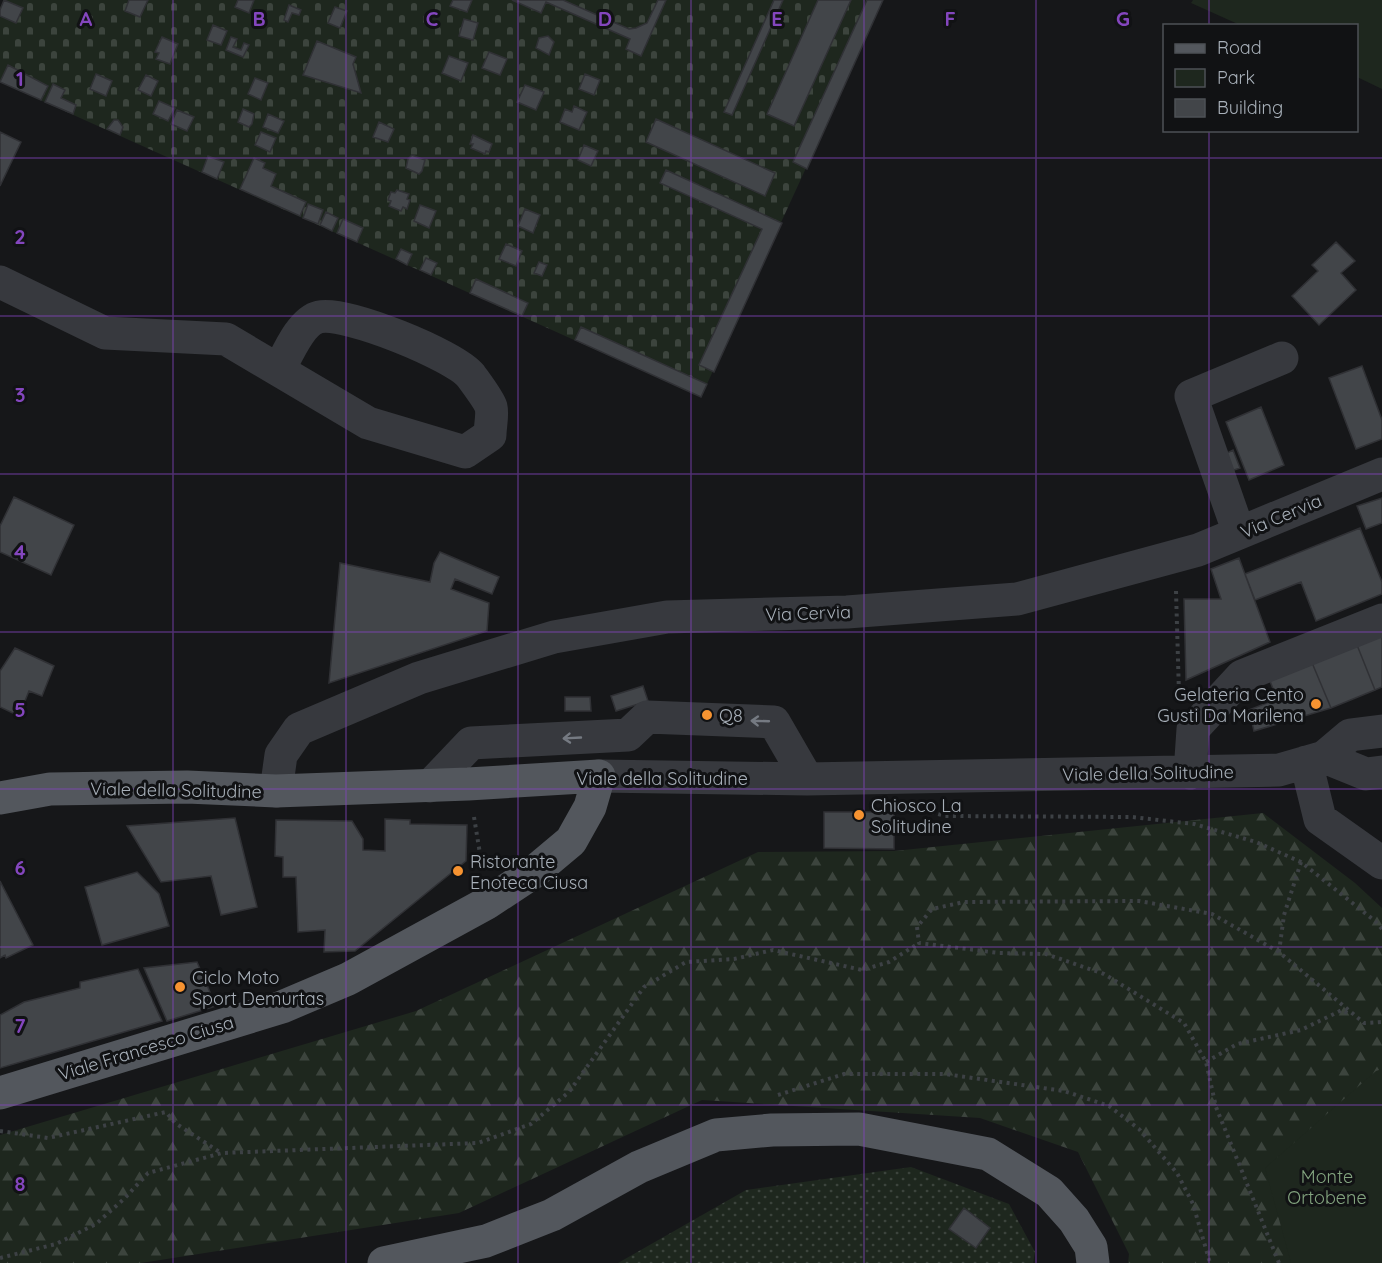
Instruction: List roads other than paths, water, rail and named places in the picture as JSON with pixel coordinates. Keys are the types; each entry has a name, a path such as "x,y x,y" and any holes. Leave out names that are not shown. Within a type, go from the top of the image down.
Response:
{"main road":[{"name":"Viale della Solitudine","path":"0,798 50,789 187,787 276,791 430,786 599,776"},
{"name":"Viale Francesco Ciusa","path":"0,1093 282,1007 348,979 487,903 534,872 571,841 590,807 599,776"},
{"path":"394,1262 486,1241 552,1215 639,1167 716,1135 772,1130 859,1129 988,1154 1049,1192 1074,1220 1091,1247 1093,1263"}],"street":[{"path":"0,282 105,333 226,339 368,423 465,452 490,435 491,407 469,374 436,351 339,318 318,317 298,333 279,370"},
{"path":"1239,533 1191,396 1282,358"},
{"name":"Via Cervia","path":"276,791 281,755 299,729 419,678 554,637 667,617 847,612 1017,599 1198,550 1382,474"},
{"path":"1190,773 1193,729 1242,676 1382,620"},
{"path":"430,786 471,743 628,735 647,717 774,722 807,779"},
{"path":"1315,760 1350,735 1382,730"},
{"path":"1315,760 1366,774 1382,772"},
{"path":"1315,760 1320,819 1382,863"},
{"name":"Viale della Solitudine","path":"599,776 807,779 1190,773 1279,770 1315,760"}],"place":[{"name":"Gelateria Cento Gusti Da Marilena","path":"1316,704"},
{"name":"Q8","path":"707,715"},
{"name":"Chiosco La Solitudine","path":"859,815"},
{"name":"Ristorante Enoteca Ciusa","path":"458,871"},
{"name":"Ciclo Moto Sport Demurtas","path":"180,987"}],"park label":[{"name":"Monte Ortobene","path":"1327,1186"}]}
